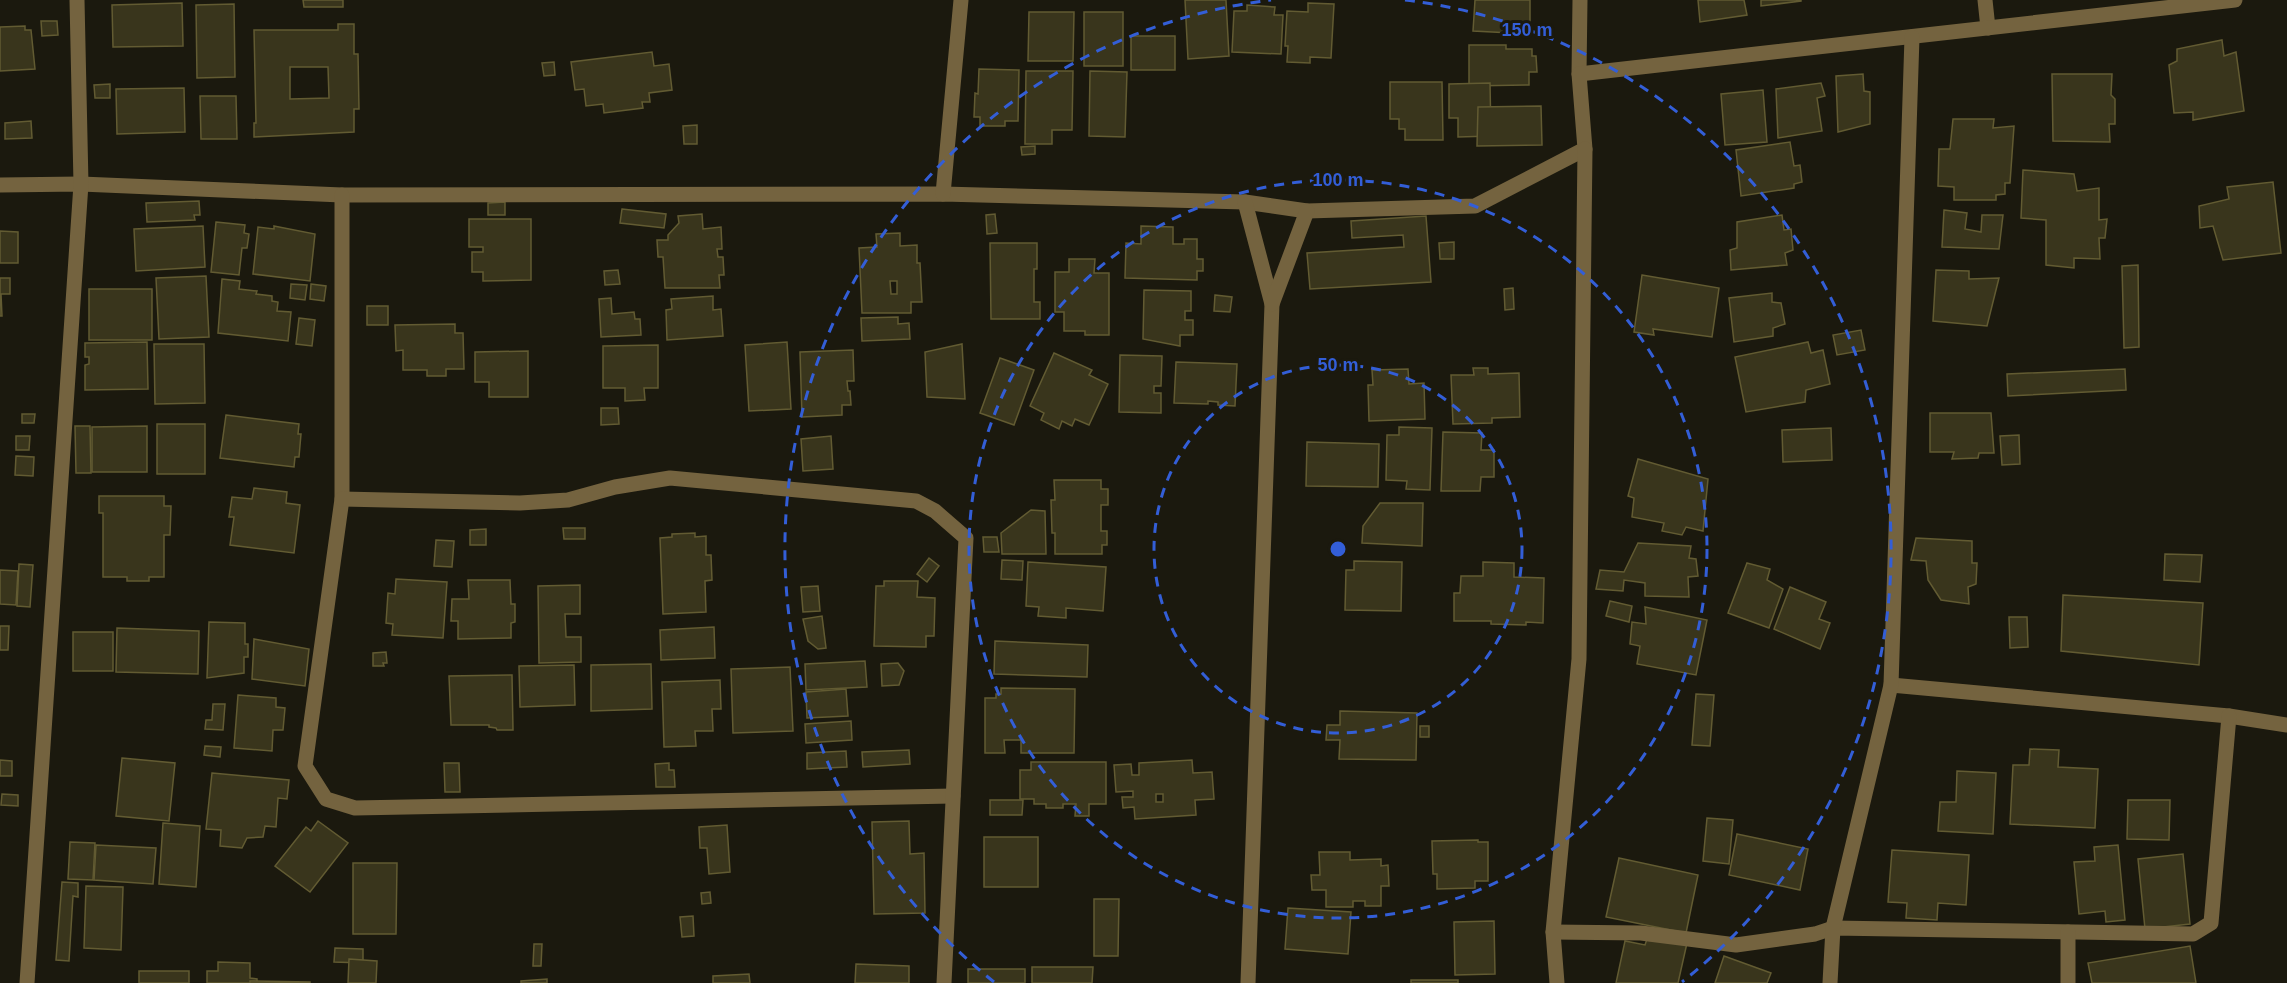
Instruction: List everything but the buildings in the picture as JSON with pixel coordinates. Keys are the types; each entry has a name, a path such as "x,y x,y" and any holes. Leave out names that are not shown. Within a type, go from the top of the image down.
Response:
{"street":[{"path":"27,983 81,184 77,0"},
{"path":"943,194 961,0"},
{"path":"1557,983 1553,932 1579,659 1585,149 1579,74 1580,0"},
{"path":"1985,0 1988,28"},
{"path":"1579,74 2235,0"},
{"path":"1830,983 1833,928 1891,685 1912,37"},
{"path":"0,185 81,184 342,195 943,194 1245,202 1307,210 1475,206 1585,149"},
{"path":"342,195 342,499 305,766 326,799 355,808 953,796"},
{"path":"1245,202 1272,304 1248,983"},
{"path":"1272,304 1307,210"},
{"path":"342,499 539,502 568,500 615,487 670,478 916,501 935,511 966,538 944,983"},
{"path":"1891,685 2229,716 2287,725"},
{"path":"1553,932 1641,933 1736,945 1815,934 1833,928 2193,934 2211,923 2229,716"},
{"path":"2068,932 2068,983"}]}
